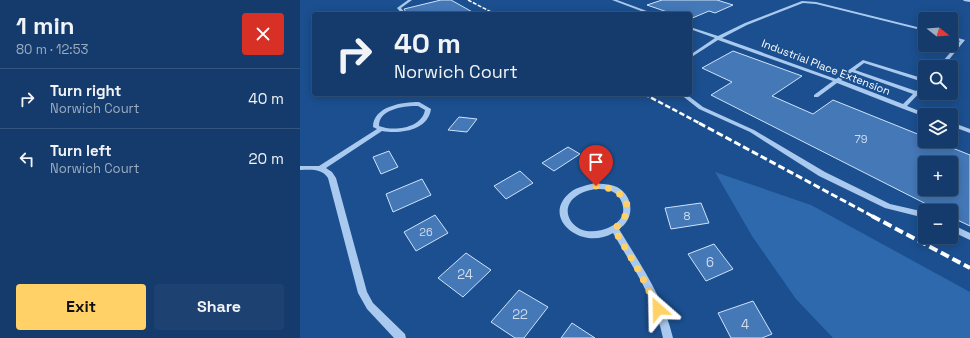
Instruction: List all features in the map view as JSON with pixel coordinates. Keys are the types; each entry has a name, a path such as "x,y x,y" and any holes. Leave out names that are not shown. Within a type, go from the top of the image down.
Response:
{"street":[{"path":"402,12 399,8 410,0"},
{"path":"614,0 647,12"},
{"path":"965,0 970,1"},
{"path":"692,56 718,38 746,24 803,2 816,3 918,28"},
{"name":"Industrial Place Extension","path":"692,29 838,81 918,112"},
{"path":"958,39 963,40 958,46"},
{"path":"946,60 953,52"},
{"path":"816,96 863,61 918,81"},
{"path":"851,70 917,93 903,107"},
{"path":"686,96 701,108 752,131 822,174 888,206 918,213"},
{"path":"321,168 380,130 396,132 414,126 427,118 429,113 428,109 419,104 404,104 388,110 377,119 375,123 376,127 380,130"},
{"path":"958,127 970,131"},
{"path":"300,168 321,168 329,172 332,178 362,293 370,306 401,338"},
{"path":"596,186 614,189 626,200 628,208 622,223 614,229 604,234 581,234 572,229 565,222 563,214 564,205 573,194 586,188 596,186"},
{"path":"614,229 654,298 667,330 668,338"},
{"path":"958,231 970,237"}],"shaded area":[{"path":"715,172 811,205 970,292 970,338 833,338 796,299 752,236"}],"building":[{"path":"441,0 451,0 472,12 406,12 404,9"},
{"path":"662,0 717,0 733,5 715,13 709,11 692,18 692,12 667,12 647,5"},
{"path":"733,51 802,76 772,96 813,114 833,100 918,134 918,148 952,148 970,155 970,226 958,220 958,204 926,204 711,95 732,82 702,68"},
{"path":"459,117 477,119 467,132 448,130"},
{"path":"568,147 580,154 554,171 542,163"},
{"path":"389,151 398,167 381,174 373,157"},
{"path":"520,171 533,183 506,199 494,186"},
{"path":"422,179 431,195 393,212 386,194"},
{"path":"701,203 709,223 671,229 665,208"},
{"path":"435,215 448,233 416,251 404,232"},
{"path":"714,244 733,269 706,281 688,254"},
{"path":"466,253 491,270 463,297 438,278"},
{"path":"519,290 548,307 524,338 515,338 491,322"},
{"path":"753,301 772,334 762,338 731,338 718,313"},
{"path":"572,323 595,338 561,338"}],"railway":[{"path":"468,0 491,12"},
{"path":"648,96 701,124"},
{"path":"699,123 874,217"},
{"path":"872,216 970,268"}],"route":[{"path":"596,186 614,189 626,200 628,208 626,215 622,223 614,229 654,298 658,309"}]}
